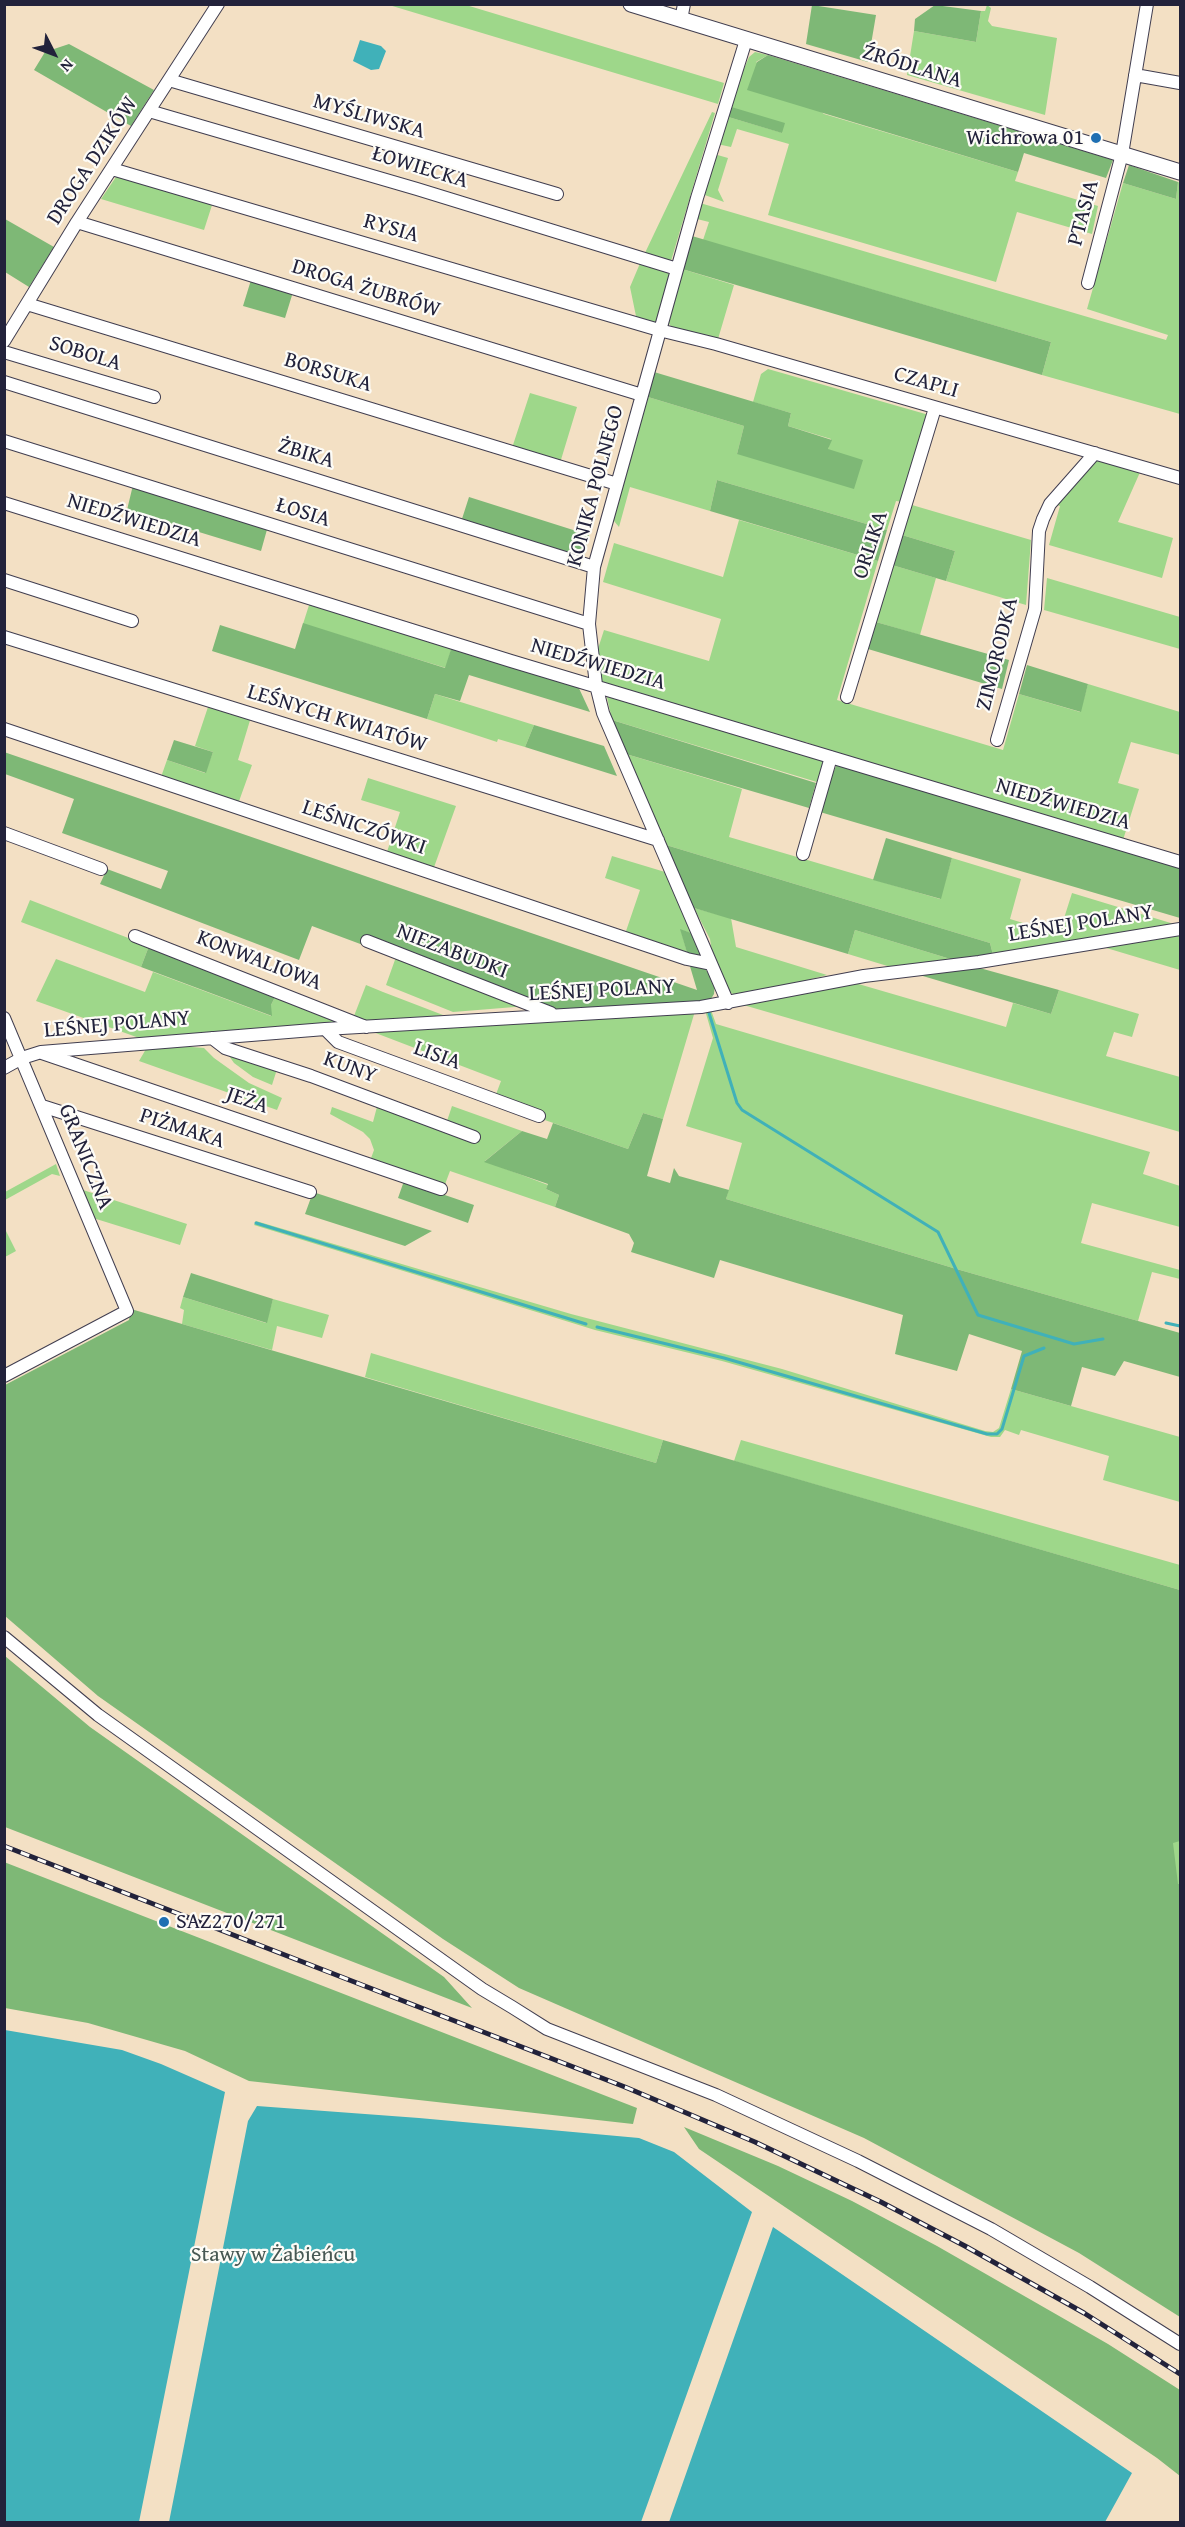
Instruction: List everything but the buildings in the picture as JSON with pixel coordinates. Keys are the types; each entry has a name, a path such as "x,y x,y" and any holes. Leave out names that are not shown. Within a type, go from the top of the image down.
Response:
{"main road":[{"name":"ŹRÓDLANA","path":"630,4 1180,172"}],"street":[{"name":"DROGA DZIKÓW","path":"4,341 77,222 218,4"},
{"path":"681,20 684,4"},
{"name":"PTASIA","path":"1088,283 1122,154 1147,4"},
{"name":"KONIKA POLNEGO","path":"728,1003 603,713 596,685 589,624 594,567 659,330 746,40"},
{"path":"1135,75 1180,83"},
{"name":"MYŚLIWSKA","path":"169,80 557,194"},
{"name":"ŁOWIECKA","path":"149,111 417,189 677,269"},
{"name":"RYSIA","path":"111,169 659,330"},
{"name":"DROGA ŻUBRÓW","path":"77,222 642,395"},
{"name":"BORSUKA","path":"27,304 617,484"},
{"name":"CZAPLI","path":"659,330 716,344 1180,478"},
{"name":"SOBOLA","path":"4,352 154,397"},
{"name":"ŻBIKA","path":"4,382 594,567"},
{"name":"ORLIKA","path":"847,696 935,408"},
{"name":"ŁOSIA","path":"4,441 589,624"},
{"name":"ZIMORODKA","path":"997,740 1035,609 1039,531 1043,519 1050,504 1095,453"},
{"name":"NIEDŹWIEDZIA","path":"4,503 1180,862"},
{"path":"4,580 132,621"},
{"name":"LEŚNYCH KWIATÓW","path":"4,637 658,840"},
{"name":"LEŚNICZÓWKI","path":"4,729 687,959 711,964"},
{"path":"803,854 831,757"},
{"path":"4,833 101,869"},
{"name":"LEŚNEJ POLANY","path":"4,1068 22,1058 41,1052 325,1029 702,1007 802,986 980,962 1180,929"},
{"name":"KONWALIOWA","path":"135,936 367,1028"},
{"name":"NIEZABUDKI","path":"367,941 555,1014"},
{"name":"GRANICZNA","path":"4,1018 127,1311 4,1376"},
{"name":"LISIA","path":"325,1029 338,1042 539,1116"},
{"name":"KUNY","path":"212,1038 225,1047 311,1076 474,1137"},
{"name":"JEŻA","path":"41,1052 45,1056 441,1189"},
{"name":"PIŻMAKA","path":"42,1106 310,1192"},
{"path":"4,1637 98,1715 482,1989 547,2029 716,2095 858,2161 991,2229 1090,2287 1180,2344"}],"green space":[{"path":"389,5 466,5 724,83 718,104"},
{"path":"812,5 876,15 868,62 806,44"},
{"path":"935,5 981,11 976,42 914,31 915,19"},
{"path":"987,5 991,8 988,21 992,26 1057,38 1045,115 907,75 914,31 976,42 981,11 985,11"},
{"path":"69,44 154,90 131,126 34,70 45,52"},
{"path":"755,52 768,55 756,62 824,114 1018,172 1015,181 1098,206 1092,234 1017,212 996,282 768,215 789,144 737,129 731,147 717,144 725,116 783,133 728,106 749,57"},
{"path":"768,55 1113,160 1106,178 1024,153 1018,172 747,90 757,62"},
{"path":"728,106 785,123 782,133 725,116"},
{"path":"712,112 715,113 671,261 644,255"},
{"path":"714,154 728,158 718,190 724,202 702,194"},
{"path":"1129,165 1178,182 1176,199 1123,183"},
{"path":"118,174 213,202 204,230 101,199"},
{"path":"1178,182 1180,183 1180,414 1042,375 1051,342 703,240 709,222 697,219 700,203 1166,340 1168,335 1087,309 1123,183 1176,199"},
{"path":"5,219 54,247 29,287 5,272"},
{"path":"692,236 1051,342 1042,375 682,269"},
{"path":"641,261 668,272 670,277 656,321 652,324 637,321 630,287"},
{"path":"682,269 734,285 718,339 672,328 668,322"},
{"path":"251,280 293,292 285,318 243,306"},
{"path":"768,369 929,415 903,502 896,501 887,530 717,480 710,511 630,487 619,527 614,521 614,515 648,397 744,426 737,454 828,449 831,439 788,426 791,413 753,402 761,374"},
{"path":"654,372 791,413 788,426 832,440 828,449 863,460 854,489 737,454 744,426 648,397"},
{"path":"530,393 577,407 560,463 512,448"},
{"path":"1094,459 1141,470 1118,522 1173,538 1162,578 1049,545 1060,506 1057,505"},
{"path":"717,480 887,530 878,561 710,511"},
{"path":"133,485 268,526 261,551 127,510"},
{"path":"469,497 589,535 583,561 461,522"},
{"path":"912,505 1031,540 1026,605 946,581 955,551 902,535"},
{"path":"739,520 878,561 837,700 1003,750 1019,694 1080,712 1088,684 1180,712 1180,755 1131,742 1118,783 1139,789 1123,840 843,757 806,742 792,742 600,684 596,655 604,630 709,661 721,619 603,582 614,543 723,577"},
{"path":"902,535 955,551 946,581 892,565"},
{"path":"892,565 936,578 920,635 876,622"},
{"path":"1047,578 1180,617 1180,649 1044,610"},
{"path":"310,602 452,646 446,668 303,624"},
{"path":"876,622 1009,660 1002,689 868,649"},
{"path":"303,623 445,668 452,646 577,684 590,712 469,675 460,701 435,694 427,719 212,651 220,625 295,649"},
{"path":"1027,665 1088,684 1081,712 1019,694"},
{"path":"606,693 825,760 820,783 612,720"},
{"path":"435,694 534,725 525,747 498,739 497,742 427,719"},
{"path":"209,704 251,717 238,760 252,765 238,804 161,777 167,760 205,773 213,752 195,746"},
{"path":"612,720 816,783 809,808 626,754"},
{"path":"534,725 604,746 617,776 525,747"},
{"path":"174,740 213,752 206,773 167,760"},
{"path":"4,752 697,990 689,963 704,967 715,983 714,994 709,1002 699,1003 556,1009 366,937 363,945 312,926 299,960 100,884 107,869 161,889 168,871 62,833 74,799 5,774"},
{"path":"626,754 742,789 729,837 940,899 952,858 1021,879 1010,919 1059,934 1072,893 1174,924 993,955 990,943 666,845"},
{"path":"837,764 1180,868 1180,918 820,812 828,784"},
{"path":"368,778 456,806 433,870 386,855 400,812 361,800"},
{"path":"886,838 952,858 941,899 873,880"},
{"path":"666,845 990,943 993,955 957,961 855,930 848,954 694,908 681,887"},
{"path":"612,856 665,872 669,876 694,934 681,930 688,956 625,934 640,890 605,878"},
{"path":"30,900 149,946 141,967 21,922"},
{"path":"694,908 731,918 736,947 827,975 742,997 736,996 730,992 713,958 710,939"},
{"path":"680,929 694,934 701,957 688,956"},
{"path":"855,930 957,961 894,968 848,954"},
{"path":"1180,933 1180,970 1103,947"},
{"path":"149,946 276,995 271,1005 272,1016 141,967"},
{"path":"396,957 527,1006 453,1012 386,985"},
{"path":"56,959 145,992 153,972 271,1016 271,1005 276,995 349,1024 142,1039 36,1001"},
{"path":"976,967 1059,990 1051,1014 916,974"},
{"path":"855,983 1006,1027 1013,1003 1051,1014 1059,990 1139,1014 1132,1037 1114,1032 1106,1056 1180,1077 1180,1132 740,1004"},
{"path":"366,985 443,1015 375,1024 354,1016"},
{"path":"705,1010 711,1010 716,1024 1150,1152 1143,1174 1180,1186 1180,1227 1092,1203 1081,1243 1180,1270 1180,1279 1152,1272 1138,1321 726,1199 742,1143 686,1126 713,1038"},
{"path":"695,1011 663,1119 643,1113 628,1149 539,1118 495,1097 501,1081 373,1032"},
{"path":"179,1046 204,1048 249,1083 282,1098 277,1110 139,1061 146,1049"},
{"path":"225,1050 278,1066 272,1085 253,1077 234,1063"},
{"path":"378,1103 446,1124 452,1106 522,1131 485,1161 548,1185 546,1189 559,1195 555,1207 450,1171 444,1187 370,1161 374,1150 370,1139 363,1132 330,1114 332,1107 373,1122"},
{"path":"643,1113 663,1119 647,1176 670,1183 674,1168 679,1176 729,1190 726,1199 953,1268 1180,1333 1180,1377 1124,1361 1115,1376 1082,1367 1071,1406 1011,1389 1022,1351 969,1334 957,1371 895,1354 903,1315 720,1260 714,1278 631,1252 634,1243 629,1234 555,1207 559,1195 546,1189 548,1184 484,1162 522,1131 547,1139 553,1123 628,1149"},
{"path":"56,1164 60,1176 52,1174 5,1200 5,1192"},
{"path":"404,1181 474,1205 468,1223 398,1198"},
{"path":"80,1189 187,1224 180,1245 93,1218"},
{"path":"313,1192 432,1231 405,1246 305,1214"},
{"path":"256,1221 571,1314 782,1369 985,1431 993,1432 999,1428 1011,1389 1180,1437 1180,1502 1103,1480 1109,1456 1021,1430 1019,1435 1005,1430 1000,1437 991,1437 722,1361 595,1330 254,1225"},
{"path":"5,1229 16,1251 4,1257"},
{"path":"191,1273 273,1299 267,1323 183,1297"},
{"path":"183,1297 266,1323 273,1299 329,1315 322,1338 277,1326 272,1350 182,1324 184,1310 180,1308"},
{"path":"131,1309 656,1463 663,1440 1180,1590 1180,1841 1173,1843 1178,1884 1180,1884 1180,2317 1079,2253 864,2138 519,1988 443,1939 98,1696 5,1616 5,1385 129,1320"},
{"path":"371,1353 663,1440 656,1463 365,1377"},
{"path":"741,1440 1180,1565 1180,1590 734,1461"},
{"path":"5,1656 90,1727 444,1977 472,2008 5,1827"},
{"path":"1180,1837 1180,1888 1174,1888 1169,1839"},
{"path":"4,1862 637,2108 633,2124 249,2081 185,2051 88,2023 5,2008"},
{"path":"684,2127 778,2166 852,2201 937,2246 1108,2344 1180,2390 1180,2476 1157,2458 699,2149"}],"water":[{"path":"360,40 381,46 386,51 379,69 371,70 353,61"},
{"path":"5,2030 122,2050 225,2092 139,2522 5,2522"},
{"path":"257,2106 639,2138 674,2152 752,2212 641,2522 169,2522 248,2121"},
{"path":"773,2227 1132,2473 1105,2522 669,2522"}],"waterway":[{"path":"709,1013 737,1103 742,1110 938,1232 978,1315 1074,1344 1103,1339"},
{"path":"256,1223 586,1324"},
{"path":"1166,1323 1180,1326"},
{"path":"597,1327 724,1358 987,1434 997,1434 1002,1429 1024,1356 1044,1348"}],"railway":[{"path":"4,1846 625,2087 755,2142 881,2202 965,2246 1084,2313 1180,2374"}],"place":[{"name":"Wichrowa 01","path":"1096,138"},
{"name":"SAZ270/271","path":"164,1922"}],"park label":[{"name":"Stawy w Żabieńcu","path":"273,2255"}]}
